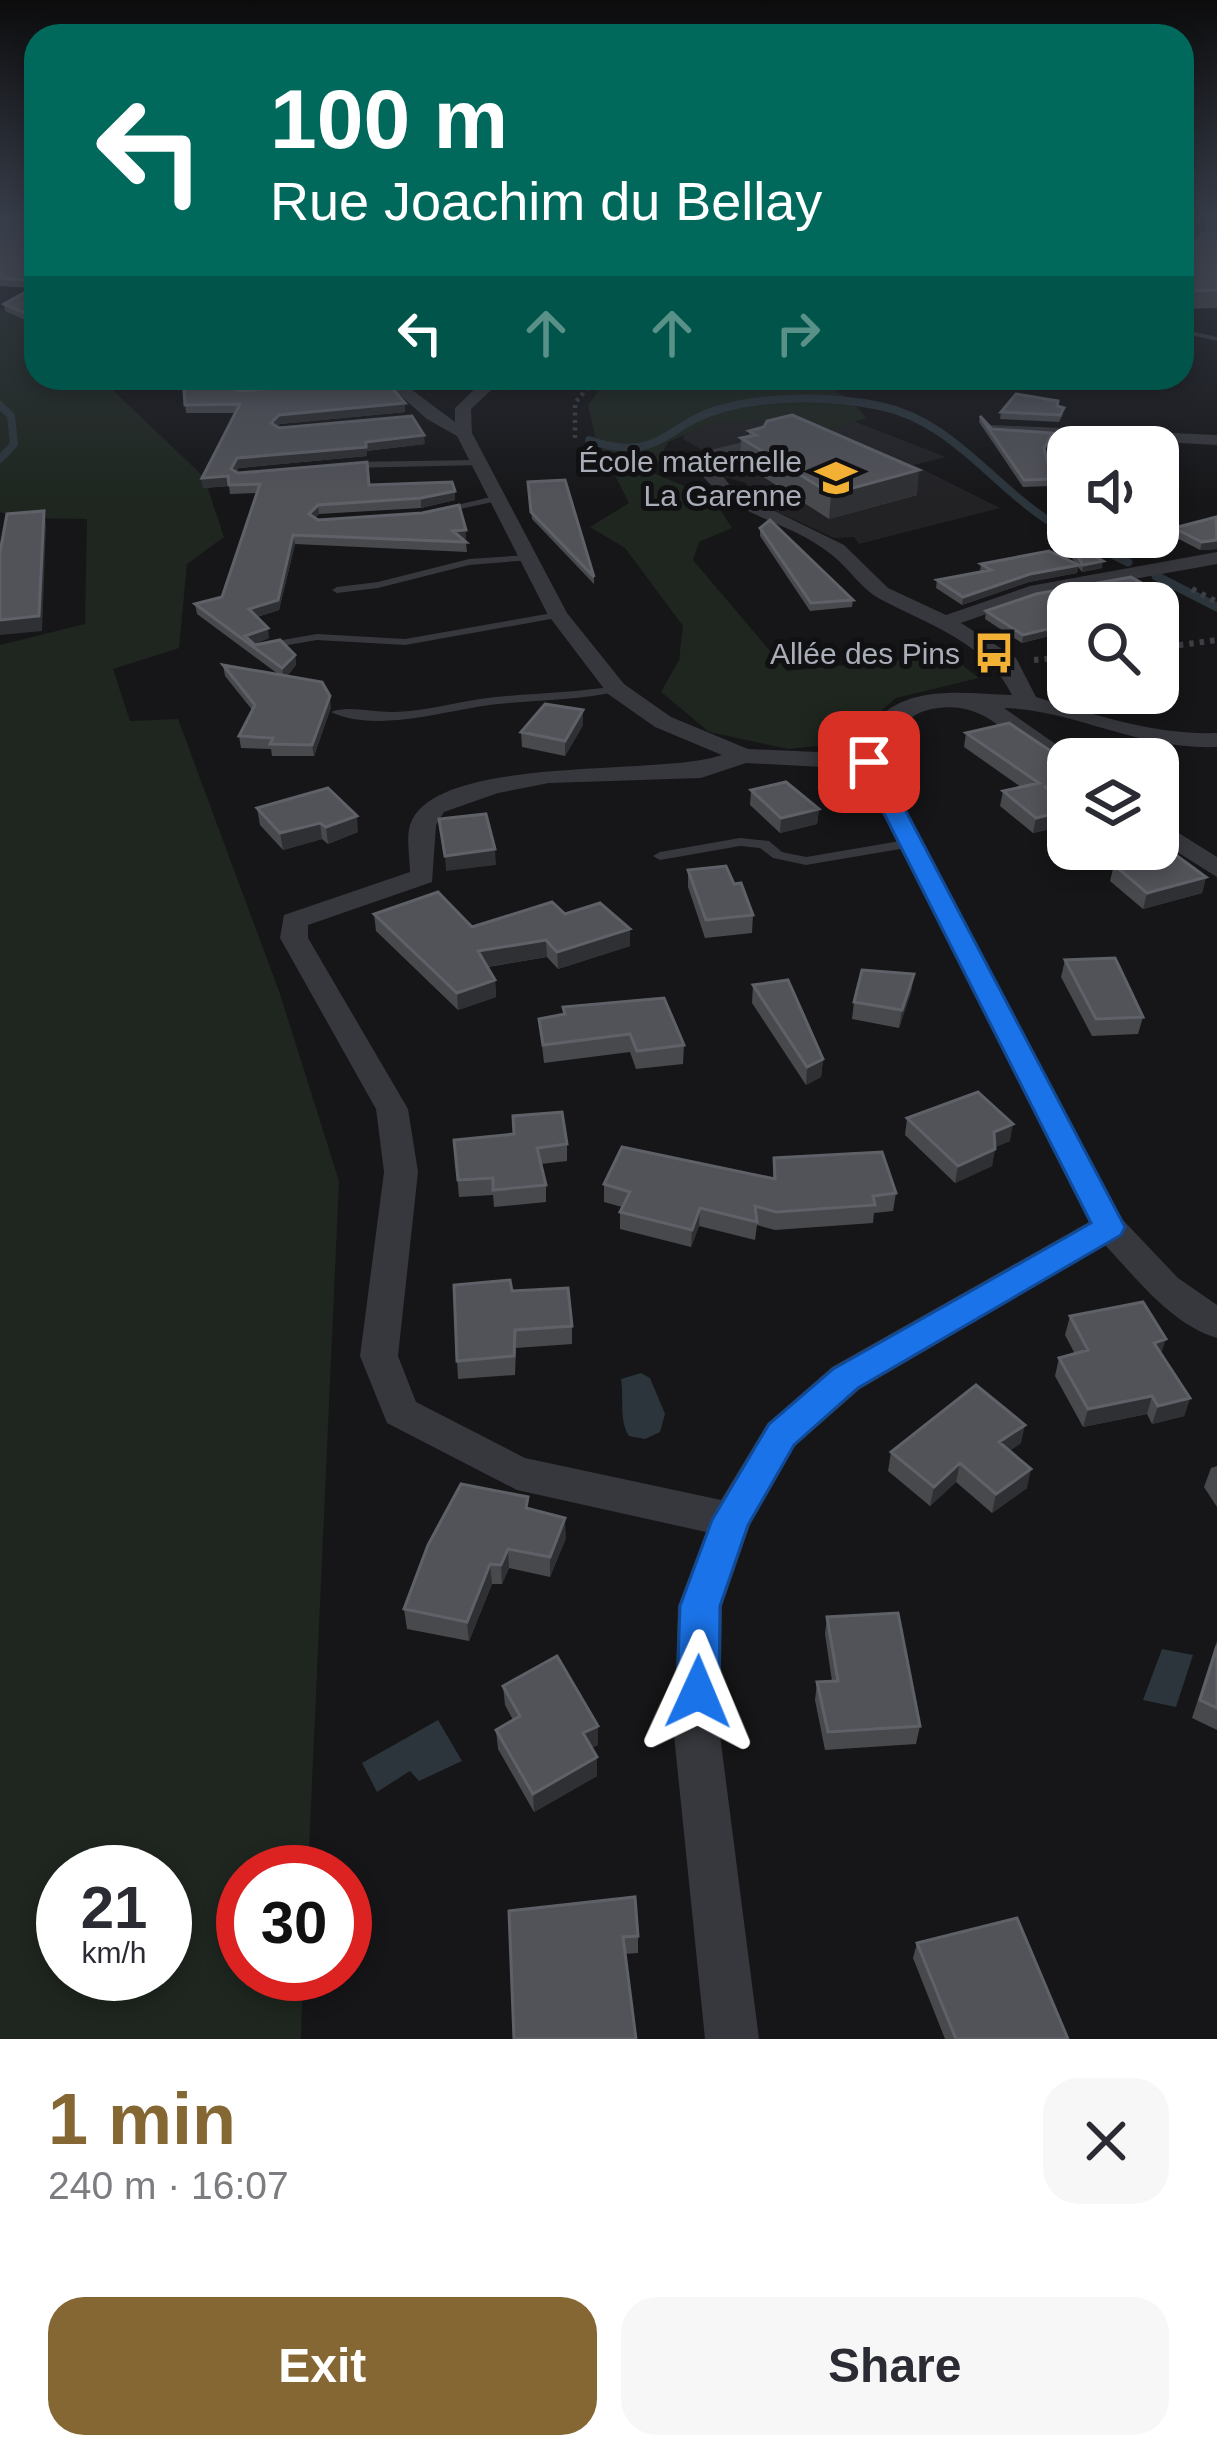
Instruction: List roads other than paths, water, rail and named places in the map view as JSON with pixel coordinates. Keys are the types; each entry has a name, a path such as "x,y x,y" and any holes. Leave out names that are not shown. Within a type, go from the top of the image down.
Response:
{"street":[{"path":"396,390 424,416 464,433"},
{"path":"482,390 463,408 464,433 558,615 616,689 663,722 744,756 869,762"},
{"path":"997,428 1217,440"},
{"path":"755,442 704,458 702,465 728,495 826,542 881,592 945,622 1008,663 1027,702"},
{"path":"945,622 1030,592 1217,558"},
{"path":"977,700 1047,749"},
{"path":"869,762 890,718 918,704 977,700 1027,702 1123,730 1186,741 1217,740"},
{"path":"731,1520 517,1473 401,1412 379,1356 400,1172 392,1109 294,938 294,922 423,876 423,824 436,807 454,800 549,776 701,771 744,756"},
{"path":"869,762 1109,1227 1165,1287 1217,1324"},
{"path":"1179,843 1217,869"},
{"path":"732,2039 697,1735 700,1606 731,1520 782,1435 846,1378 1109,1227"}],"lane":[{"path":"329,469 389,462 478,463"},
{"path":"422,515 499,498"},
{"path":"337,590 378,585 469,562 528,557"},
{"path":"256,649 317,637 405,642 558,615"},
{"path":"337,712 384,720 474,704 546,701 616,689"},
{"path":"660,856 740,842 764,844 778,855 806,861 912,843"}],"waterway":[{"path":"589,440 632,448 648,445 704,415 762,401 822,399 880,406 933,428 1047,519"},
{"path":"0,405 11,416 14,444 0,459"},
{"path":"1120,558 1128,562"},
{"path":"1156,576 1217,607"}],"place":[{"name":"École maternelle La Garenne","path":"836,478"},
{"name":"Allée des Pins","path":"994,653"}]}
